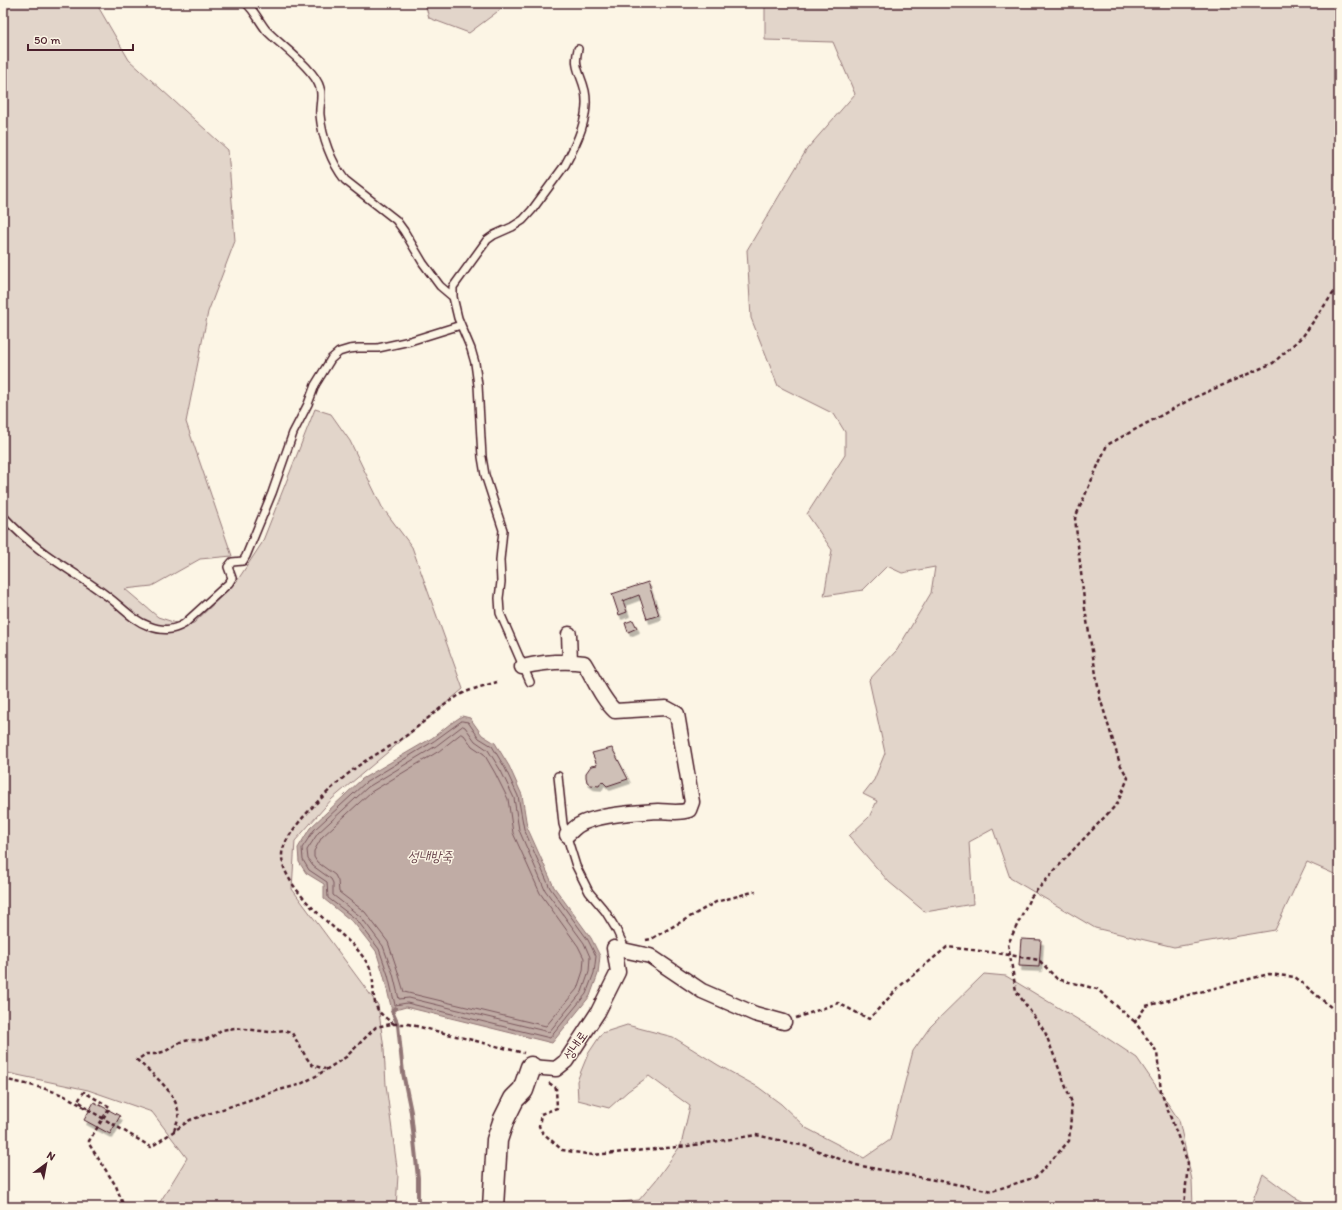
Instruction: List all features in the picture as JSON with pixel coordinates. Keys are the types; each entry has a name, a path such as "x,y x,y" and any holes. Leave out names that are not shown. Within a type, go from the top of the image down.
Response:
{"street":[{"path":"569,634 570,661"},
{"path":"522,667 547,662 570,661 584,664 607,704 615,711 666,708 677,714 692,802 689,810 682,812 659,811 636,813 594,819 579,825 567,835"},
{"name":"성내로","path":"530,1061 556,1069 566,1060 598,1012 618,972 614,948"},
{"path":"614,948 650,956 702,991 755,1014 784,1022"},
{"path":"492,1207 497,1140 504,1119 514,1099 523,1090 530,1061"}],"lane":[{"path":"246,3 276,41 309,71 319,84 321,89 320,115 325,140 340,174 345,180 396,220 440,286 453,298"},
{"path":"530,682 522,667 500,613 500,560 503,530 484,475 478,385 471,349 458,318 453,298 453,287 487,240 523,220 532,210 570,157 582,126 586,99 584,88 577,70 576,56 578,49"},
{"path":"3,516 18,532 38,548 107,596 132,617 148,626 168,630 175,629 184,624 229,583 232,578 228,567 232,562 243,561 259,525 293,434 308,404 315,385 331,359 338,352 349,349 378,348 410,341 461,325"},
{"path":"558,776 563,824 576,866 589,892 605,911 623,944 614,948"}],"path":[{"path":"3,1079 51,1090 67,1096 86,1109 151,1147 190,1120 279,1090 299,1085 346,1058 376,1028 392,1024 408,1024 530,1061 556,1088 557,1108 541,1114 539,1126 542,1132 562,1150 593,1156 688,1146 756,1135 805,1146 856,1165 992,1192 1036,1177 1069,1141 1072,1103 1045,1032 1016,991 1008,944 1030,898 1117,804 1128,778 1120,764 1100,698 1085,609 1075,518 1107,445 1190,399 1273,363 1303,336 1339,285"},
{"path":"392,1024 378,1011 375,1003 371,970 360,952 315,910 292,884 283,864 282,856 285,841 312,808 353,770 399,740 458,696 471,690 498,682"},
{"path":"644,941 651,939 716,902 756,891"},
{"path":"784,1022 838,1003 869,1019 900,986 947,947 1039,960 1057,979 1097,989 1135,1022 1157,1052 1161,1092 1188,1163 1184,1207"},
{"path":"1135,1022 1146,1006 1269,974 1295,977 1339,1014"},
{"path":"174,1131 178,1120 178,1110 172,1096 161,1082 137,1060 146,1054 155,1054 166,1051 180,1042 205,1040 214,1036 221,1030 235,1028 270,1032 285,1030 292,1033 312,1065 325,1070"},
{"path":"86,1109 87,1107 78,1101 84,1092 110,1107 89,1141 89,1144 116,1186 124,1207"}],"shaded area":[{"path":"3,3 96,3 129,60 228,150 235,241 208,312 186,422 232,556 200,559 152,586 125,589 158,617 182,625 194,623 237,581 262,543 315,409 331,414 350,441 382,507 412,547 463,689 332,799 295,841 292,889 378,1005 384,1049 386,1085 398,1175 396,1207 157,1207 187,1158 152,1112 88,1090 3,1072"},
{"path":"425,3 509,3 469,33 429,18"},
{"path":"765,3 1339,3 1339,876 1307,862 1275,930 1174,947 1095,928 1010,878 993,829 969,842 973,904 925,912 889,882 849,836 869,817 877,801 863,794 874,780 885,753 869,680 897,650 931,593 935,567 902,573 887,566 863,590 824,596 832,550 807,514 845,455 845,432 834,414 778,386 751,318 747,250 807,149 855,94 833,42 765,40"},
{"path":"984,974 1006,976 1092,1028 1137,1058 1179,1120 1192,1180 1193,1207 603,1207 604,1204 639,1200 656,1180 681,1145 690,1106 649,1076 628,1091 609,1108 578,1100 577,1081 588,1054 602,1033 627,1025 673,1037 718,1065 758,1087 781,1104 806,1128 864,1158 890,1140 913,1051 930,1027"},
{"path":"1263,1174 1294,1197 1314,1207 1250,1207"}],"water":[{"name":"성내방죽","path":"462,716 470,718 482,735 495,743 509,766 522,795 527,827 554,887 591,938 600,956 598,974 590,996 552,1043 406,1007 392,1011 384,976 376,951 354,923 324,899 324,884 306,873 299,862 298,848 310,828 362,779 432,738"}],"building":[{"path":"648,582 659,615 647,619 639,595 623,601 627,612 619,615 612,594"},
{"path":"633,620 637,628 628,632 625,623"},
{"path":"612,748 628,779 607,786 602,781 599,786 591,785 587,782 586,773 591,766 597,765 592,753"},
{"path":"1021,939 1041,940 1039,967 1019,966"},
{"path":"94,1102 120,1116 110,1134 84,1120"}],"waterway":[{"path":"395,1008 392,1011 398,1025 403,1073 411,1112 418,1178 418,1207"}]}
